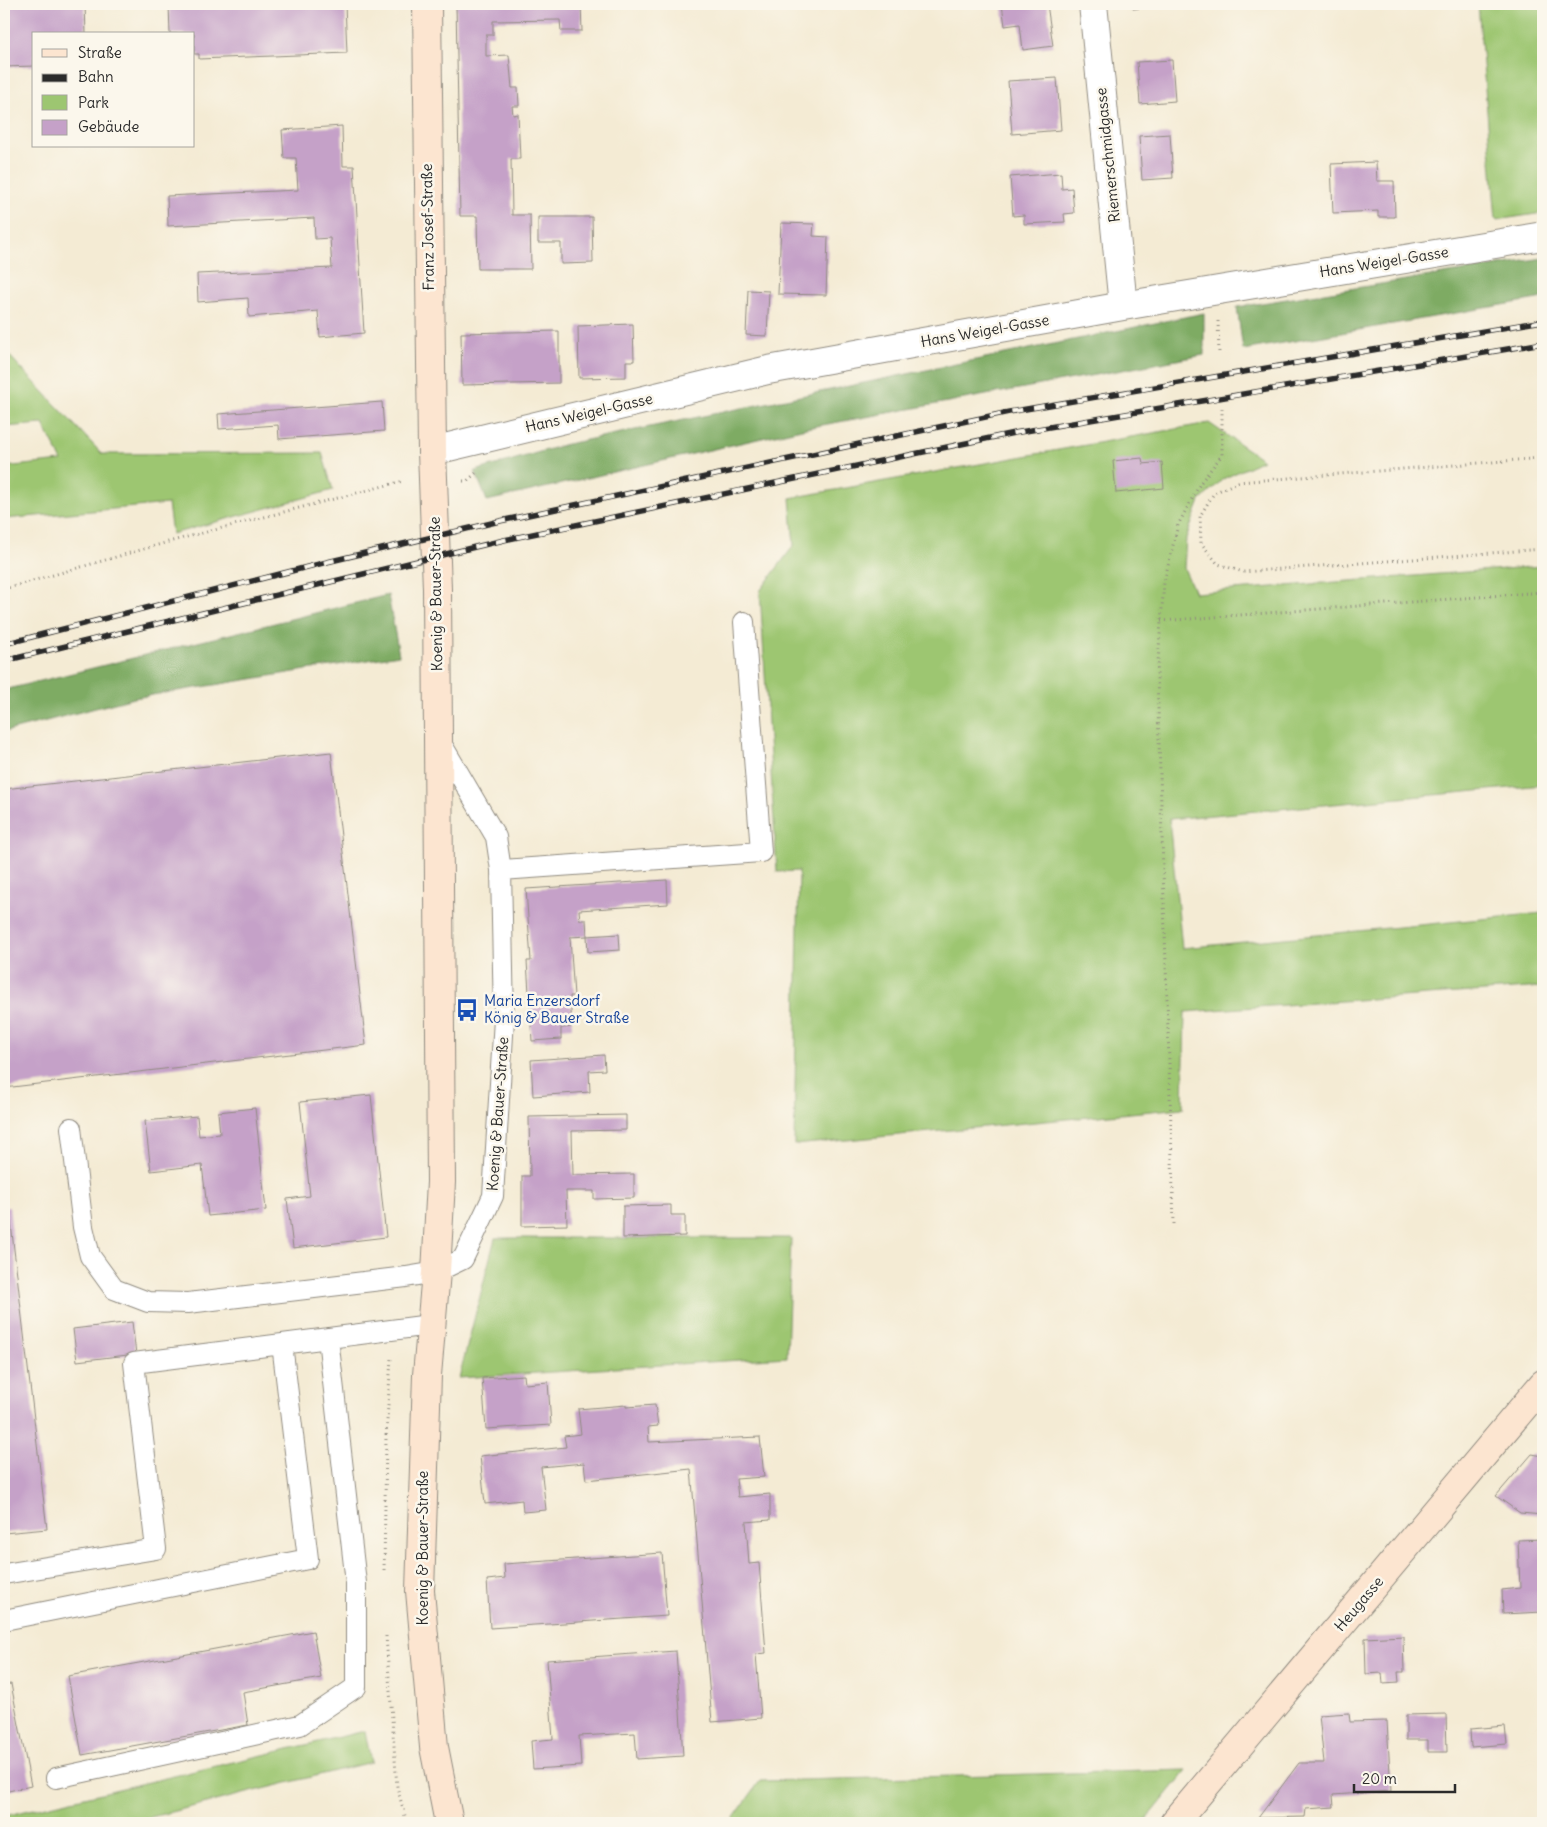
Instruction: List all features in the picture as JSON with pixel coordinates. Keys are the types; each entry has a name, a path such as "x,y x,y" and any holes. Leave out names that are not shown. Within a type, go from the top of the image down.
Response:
{"street":[{"name":"Franz Josef-Straße","path":"426,4 432,450"},
{"name":"Riemerschmidgasse","path":"1092,4 1123,306"},
{"name":"Hans Weigel-Gasse","path":"432,450 768,370 1123,306 1543,236"},
{"name":"Koenig & Bauer-Straße","path":"432,450 435,510 438,738 441,1182 436,1272 430,1325 420,1591 434,1747 449,1823"},
{"name":"Heugasse","path":"1174,1823 1543,1384"}],"lane":[{"path":"501,870 761,852 744,622"},
{"name":"Koenig & Bauer-Straße","path":"436,1272 464,1259 493,1196 504,1018 501,870 496,838 438,738"},
{"path":"71,1128 83,1227 90,1256 114,1289 148,1302 188,1304 436,1272"},
{"path":"4,1574 156,1549 134,1363 430,1325"},
{"path":"56,1778 300,1725 356,1687 356,1583 328,1338"},
{"path":"4,1620 308,1560 282,1344"}],"path":[{"path":"1174,1224 1157,676 1164,582 1178,526 1201,482 1222,455 1222,408"},
{"path":"4,589 172,541 408,480 432,450"},
{"path":"1543,458 1238,482 1214,493 1200,516 1202,543 1218,564 1243,572 1543,549"},
{"path":"1161,621 1543,592"},
{"path":"384,1580 386,1438 393,1330"},
{"path":"385,1628 397,1787 407,1823"}],"green space":[{"path":"1478,4 1543,4 1543,213 1496,220"},
{"path":"1543,258 1543,298 1243,350 1237,307"},
{"path":"1204,313 1204,355 806,428 487,501 475,471 567,444"},
{"path":"4,350 102,454 322,453 333,490 172,534 168,504 4,519 4,467 62,461 43,424 4,427"},
{"path":"1209,423 1263,460 1223,479 1200,501 1186,538 1184,568 1195,593 1543,566 1543,785 1169,819 1182,948 1543,913 1543,987 1185,1012 1183,1108 794,1145 799,871 777,872 760,591 794,545 790,498"},
{"path":"388,595 399,655 134,698 4,732 4,690"},
{"path":"495,1238 791,1238 787,1357 459,1378"},
{"path":"365,1731 371,1762 127,1823 4,1823 4,1816"},
{"path":"1187,1770 1144,1823 730,1823 760,1781"}],"building":[{"path":"4,4 85,4 86,32 32,32 32,66 4,67"},
{"path":"169,4 345,4 347,53 199,59 199,54 195,54 195,32 170,32"},
{"path":"456,4 581,4 582,31 561,31 560,20 493,21 493,35 486,35 486,56 509,55 512,88 518,88 519,106 512,106 513,115 518,114 520,159 511,159 512,215 530,215 531,269 478,269 477,216 460,216"},
{"path":"1002,4 1047,4 1053,46 1023,50 1020,24 1005,26"},
{"path":"1132,4 1170,4 1170,5 1133,9"},
{"path":"1172,60 1175,101 1140,104 1137,62"},
{"path":"1057,78 1061,130 1012,134 1008,81"},
{"path":"342,126 343,166 354,166 364,333 320,337 318,311 249,317 248,298 198,302 197,274 332,268 330,238 315,239 314,218 168,226 167,196 298,190 296,158 284,158 282,130"},
{"path":"1170,134 1173,178 1142,180 1139,136"},
{"path":"1376,162 1377,181 1394,181 1395,217 1378,217 1378,211 1333,213 1331,164"},
{"path":"1061,173 1062,189 1072,188 1074,213 1064,214 1065,222 1024,224 1024,215 1013,216 1010,177"},
{"path":"538,217 592,217 593,263 561,264 561,243 538,243"},
{"path":"781,223 814,224 813,236 828,237 826,295 778,294"},
{"path":"748,290 769,291 767,336 746,335"},
{"path":"633,324 634,361 626,361 626,377 579,378 578,326"},
{"path":"559,331 559,383 462,385 461,333"},
{"path":"382,402 384,431 279,439 278,425 219,429 218,414"},
{"path":"1142,458 1143,464 1162,462 1164,488 1116,493 1113,461"},
{"path":"331,752 366,1045 4,1088 4,789"},
{"path":"667,880 668,904 579,910 580,920 586,920 587,936 570,937 574,996 570,996 572,1027 561,1028 561,1039 532,1041 527,961 531,961 526,889"},
{"path":"619,934 620,950 588,952 587,936"},
{"path":"604,1055 605,1070 589,1071 590,1092 533,1096 531,1060"},
{"path":"371,1095 386,1237 293,1248 287,1199 310,1196 300,1102"},
{"path":"255,1108 266,1210 208,1216 202,1165 151,1171 145,1121 197,1116 199,1136 220,1134 218,1112"},
{"path":"626,1115 626,1130 572,1131 573,1175 634,1174 634,1198 594,1199 594,1191 566,1191 567,1225 522,1226 522,1176 530,1176 529,1117"},
{"path":"671,1205 671,1215 685,1215 685,1236 623,1238 623,1206"},
{"path":"9,1207 47,1529 4,1533 4,1208"},
{"path":"132,1322 136,1354 77,1361 73,1329"},
{"path":"524,1375 525,1384 548,1382 551,1425 486,1429 482,1378"},
{"path":"626,1405 626,1407 655,1405 658,1426 648,1427 649,1442 760,1437 764,1477 736,1479 738,1497 770,1494 770,1520 746,1522 749,1564 759,1563 766,1653 756,1654 761,1718 712,1722 691,1469 586,1480 584,1463 541,1467 546,1510 523,1512 522,1500 485,1504 480,1456 566,1447 564,1436 581,1434 578,1409"},
{"path":"1532,1454 1543,1456 1543,1515 1520,1513 1496,1496"},
{"path":"1543,1539 1543,1612 1503,1614 1502,1590 1520,1588 1518,1540"},
{"path":"662,1553 667,1616 490,1628 487,1580 505,1578 504,1564"},
{"path":"313,1631 321,1678 243,1692 248,1725 82,1755 68,1676"},
{"path":"1403,1636 1404,1672 1398,1672 1399,1682 1383,1683 1382,1673 1366,1674 1365,1638"},
{"path":"676,1651 683,1756 637,1759 635,1733 579,1736 581,1766 533,1769 531,1741 553,1739 547,1660"},
{"path":"11,1684 31,1786 4,1792 4,1685"},
{"path":"1349,1713 1350,1722 1387,1721 1391,1791 1333,1795 1334,1807 1306,1809 1305,1817 1258,1818 1299,1763 1324,1763 1319,1715"},
{"path":"1446,1714 1447,1752 1428,1752 1428,1740 1406,1740 1406,1715"},
{"path":"1505,1726 1507,1744 1471,1747 1470,1729"}],"railway":[{"path":"4,644 327,562 500,521 1009,412 1543,321"},
{"path":"4,661 504,540 1014,433 1543,343"}],"place":[{"name":"Maria Enzersdorf König & Bauer Straße","path":"467,1010"}]}
